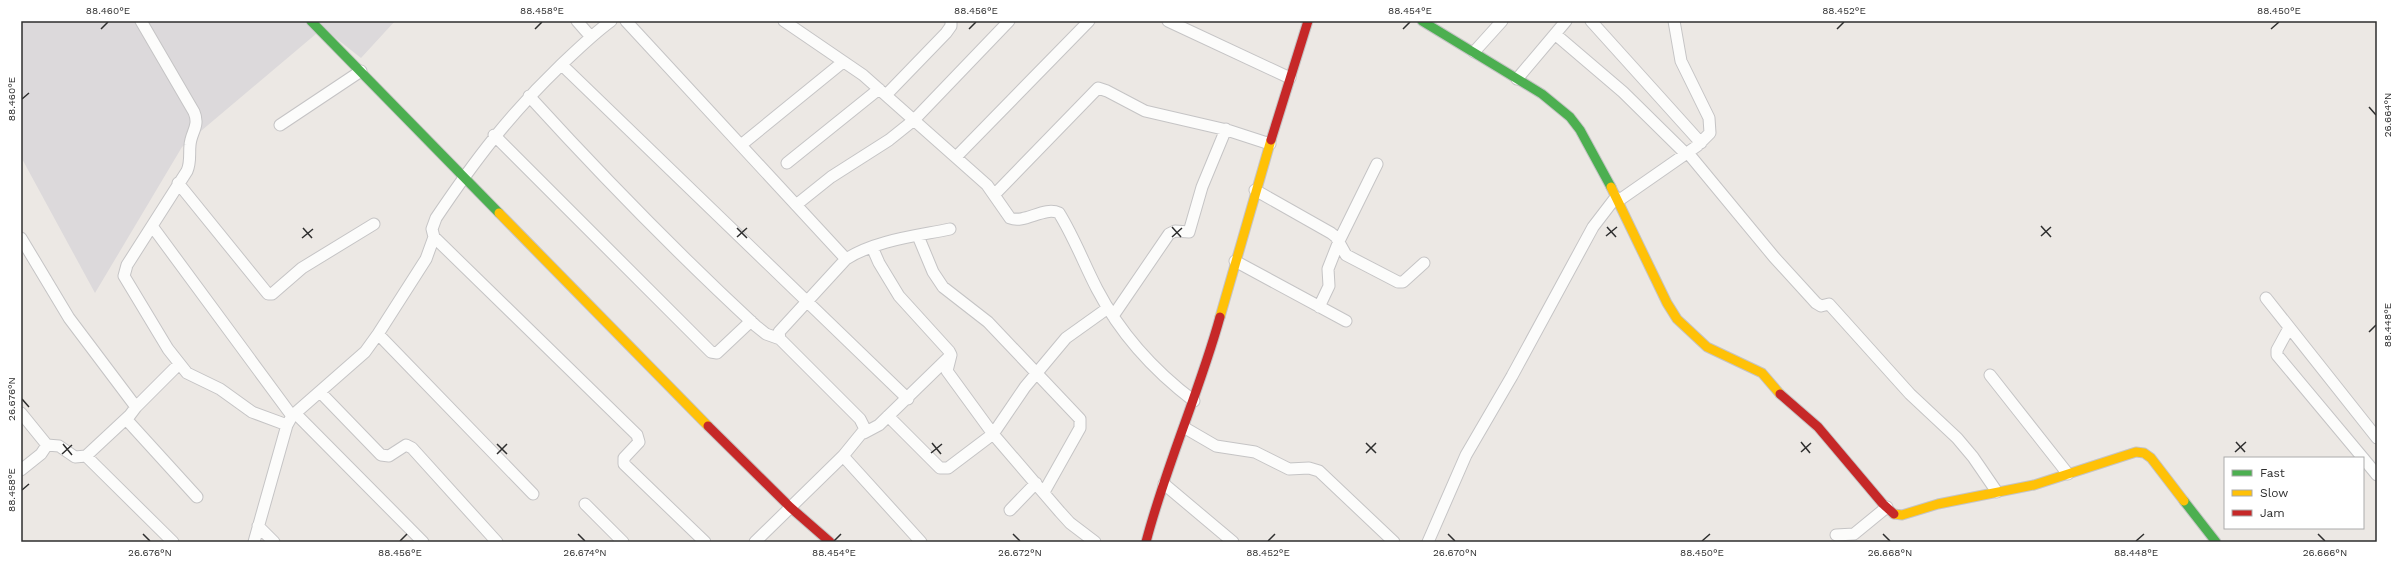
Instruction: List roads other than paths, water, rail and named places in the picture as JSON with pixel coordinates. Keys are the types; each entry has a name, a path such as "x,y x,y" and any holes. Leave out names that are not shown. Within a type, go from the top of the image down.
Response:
{"street":[{"path":"141,21 197,118 197,126 190,145 190,165 123,272 126,280 178,365 186,373 220,389 252,412 292,418"},
{"path":"311,21 790,507 808,521 830,542"},
{"path":"577,21 591,37"},
{"path":"254,542 292,418 365,352 378,334 426,259 434,237 432,228 436,218 494,135 529,96 591,37 611,21"},
{"path":"626,21 846,259"},
{"path":"784,21 843,62 882,92 956,157 995,194 1007,214 1014,219 1052,211 1059,213 1111,312 1137,350 1154,369 1194,401"},
{"path":"787,163 882,92 946,33 951,26 951,21"},
{"path":"796,205 840,171 889,140 914,120 1009,21"},
{"path":"956,157 1089,21"},
{"path":"1168,21 1290,78"},
{"path":"1146,542 1156,507 1185,428 1210,352 1254,190 1270,144 1308,21"},
{"path":"1422,21 1437,25 1474,52 1542,94 1570,117 1580,130 1617,199 1667,303 1677,319 1707,347 1762,374 1775,389 1818,427 1894,514 1902,515 1938,504 2034,485 2136,452 2144,453 2151,458 2216,542"},
{"path":"1474,52 1502,21"},
{"path":"1517,79 1566,21"},
{"path":"1591,21 1701,143"},
{"path":"1428,542 1466,455 1512,376 1593,227 1617,199 1687,153 1701,143 1710,133 1710,118 1685,73 1674,21"},
{"path":"1555,34 1623,92 1687,153 1774,257 1816,303 1822,306 1829,304 1853,328 1910,394 1964,446 1997,492"},
{"path":"741,145 843,62"},
{"path":"562,64 908,399"},
{"path":"280,125 361,71"},
{"path":"995,194 1098,88 1145,110 1226,129 1270,144"},
{"path":"529,96 602,176 751,321 766,334 780,339 860,419 864,425 864,433"},
{"path":"888,416 934,462 944,469 992,434 1036,373 1066,338 1111,312 1170,234 1175,231 1189,232 1202,187 1226,129"},
{"path":"494,135 711,352 717,353 751,321"},
{"path":"1319,307 1329,286 1328,268 1339,241 1376,164"},
{"path":"178,184 268,294 272,294 302,268 374,224"},
{"path":"1254,190 1331,233 1339,241 1346,255 1398,282 1403,282 1424,263"},
{"path":"152,226 292,418 423,542"},
{"path":"780,339 779,332 846,259 872,247 950,229"},
{"path":"918,236 935,276 943,286 988,322 1078,416 1081,423 1044,492"},
{"path":"434,237 637,435 638,442 624,458 624,464 705,542"},
{"path":"21,238 69,318 136,407"},
{"path":"872,247 879,263 899,296 942,343 950,356 948,375 992,434 1070,523 1095,542"},
{"path":"1235,262 1346,321"},
{"path":"2266,298 2377,438"},
{"path":"2289,328 2277,350 2277,355 2362,457"},
{"path":"378,334 533,494"},
{"path":"754,542 843,456 864,433 879,425 908,399 950,356"},
{"path":"21,413 47,445 59,446 75,457 86,456 126,419 178,365"},
{"path":"1990,376 2068,474"},
{"path":"320,392 381,456 389,456 406,445 412,448 497,542"},
{"path":"126,419 197,496"},
{"path":"1185,428 1216,446 1255,452 1289,469 1309,468 1319,471 1394,542"},
{"path":"21,470 41,454 47,445"},
{"path":"86,456 173,542"},
{"path":"843,456 921,542"},
{"path":"2364,459 2377,475"},
{"path":"1010,510 1036,483"},
{"path":"1164,484 1233,542"},
{"path":"585,504 623,542"},
{"path":"1836,535 1854,534 1887,507"},
{"path":"258,526 274,542"}]}
